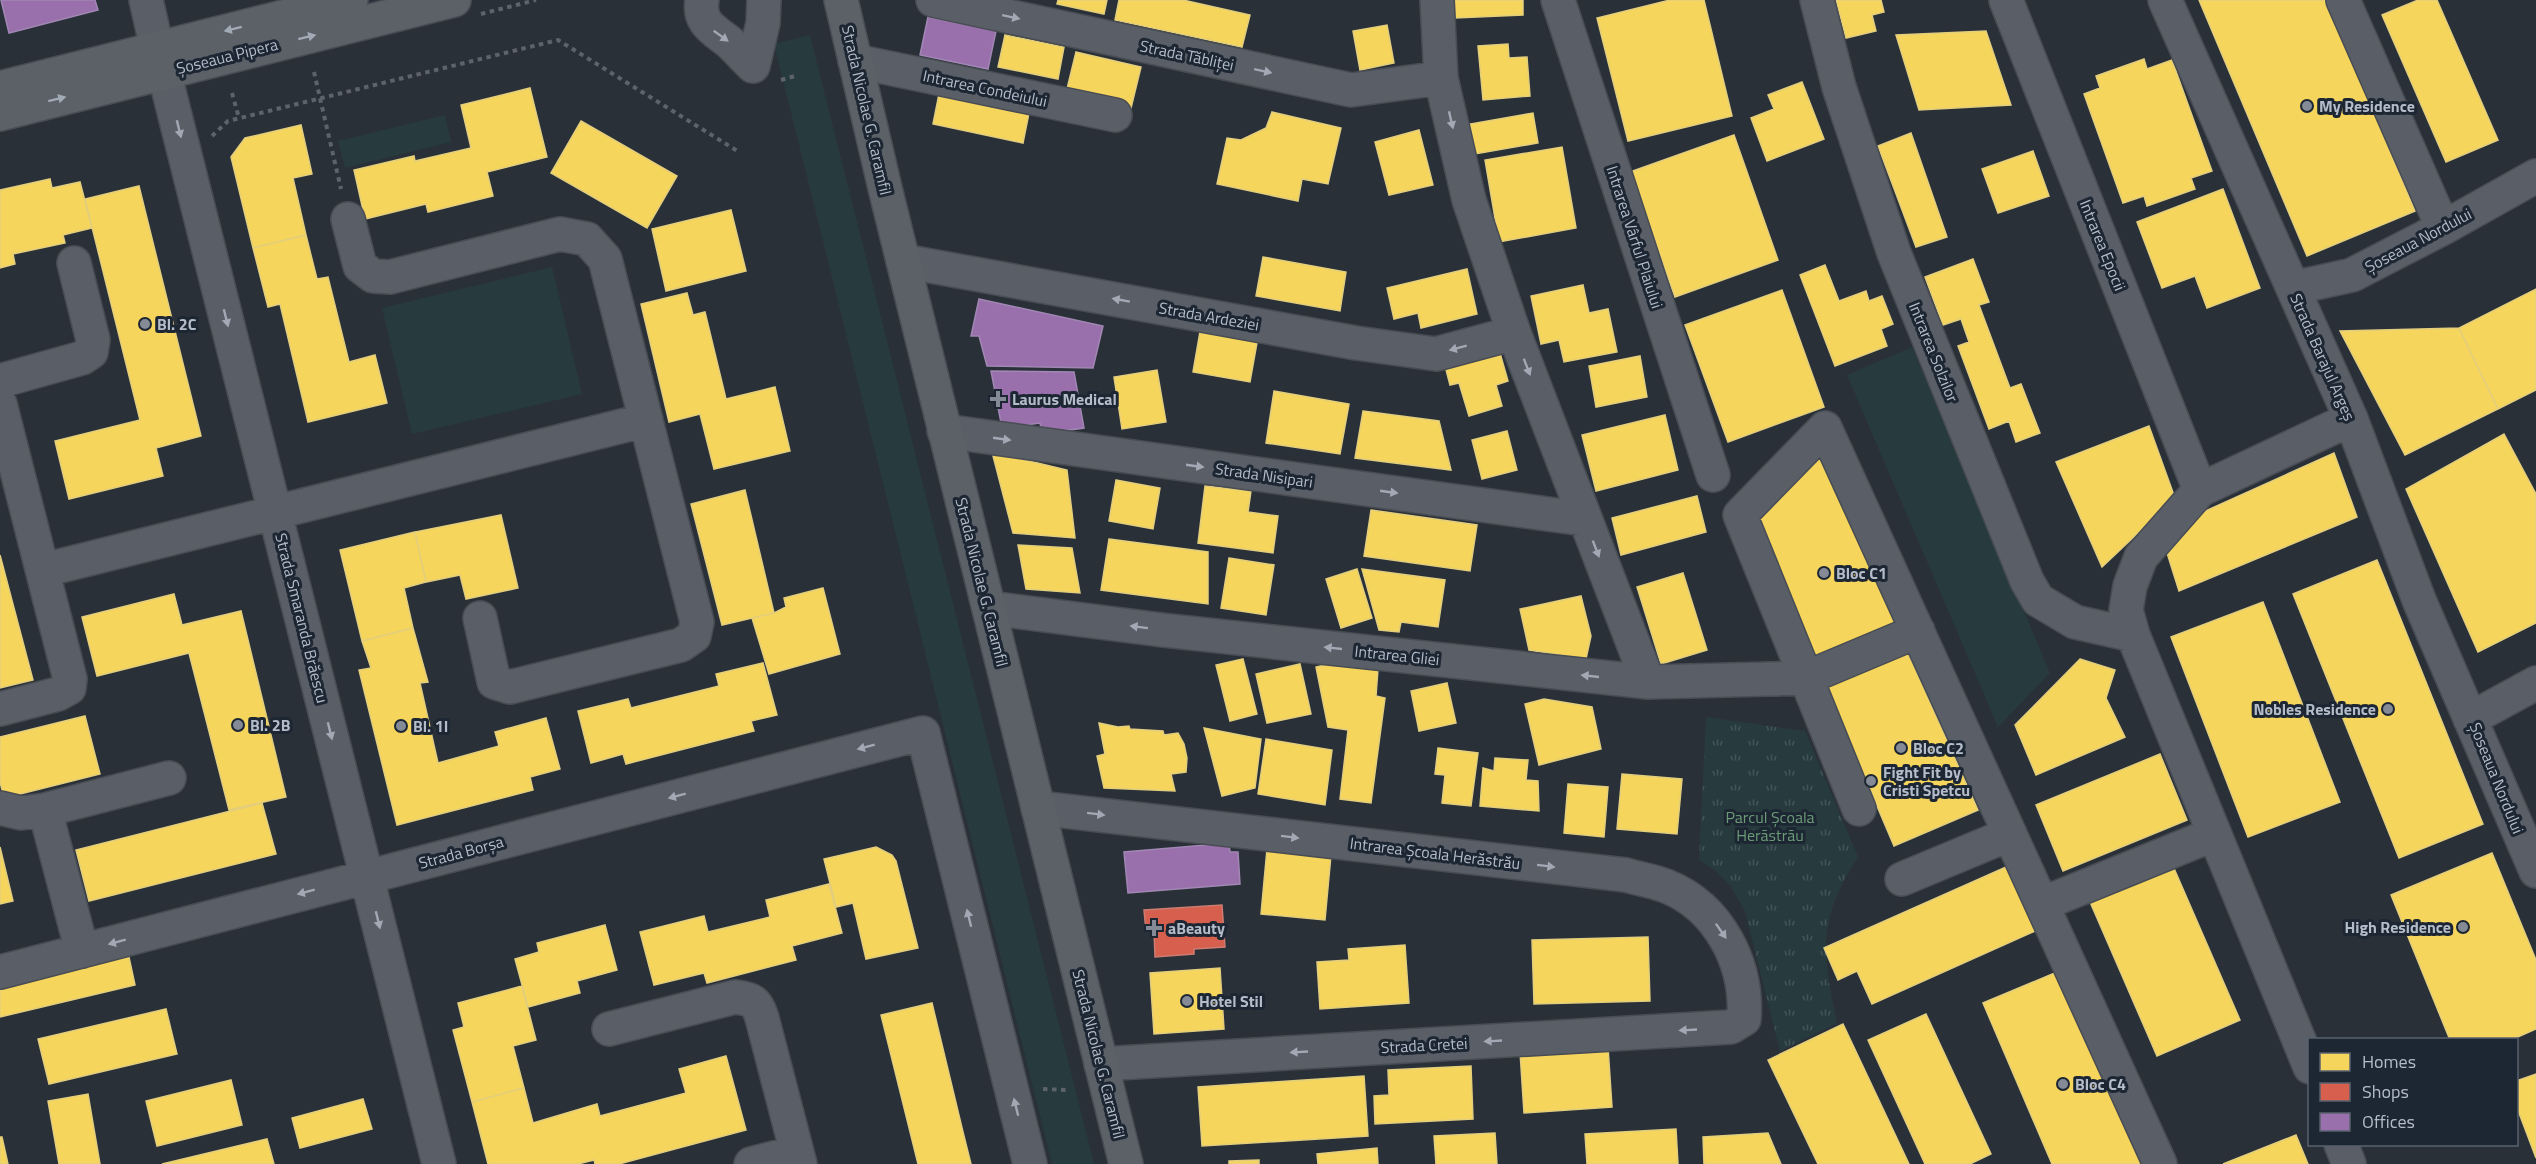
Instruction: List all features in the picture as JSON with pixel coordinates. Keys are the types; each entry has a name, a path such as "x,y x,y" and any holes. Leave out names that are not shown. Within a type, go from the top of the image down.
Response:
{"main road":[{"name":"Șoseaua Pipera","path":"0,114 351,0"},
{"name":"Șoseaua Pipera","path":"0,88 161,60 454,0"},
{"name":"Strada Nicolae G. Caramfil","path":"841,0 944,431 1126,1164"}],"street":[{"name":"Strada Smaranda Brăescu","path":"146,0 439,1164"},
{"path":"702,0 702,16 708,27 753,66 763,23 764,0"},
{"name":"Strada Tăbliței","path":"933,0 1351,90 1442,78"},
{"path":"1437,0 1442,78 1469,200 1514,333 1648,682"},
{"name":"Intrarea Vârful Plaiului","path":"1558,0 1713,475"},
{"name":"Intrarea Solzilor","path":"1817,0 1839,87 1894,253 2027,581 2038,600 2075,622 2133,635"},
{"name":"Intrarea Epocii","path":"2007,0 2200,490"},
{"name":"Strada Barajul Argeș","path":"2165,0 2351,418 2419,600 2470,718"},
{"path":"2343,0 2443,228"},
{"name":"Intrarea Condeiului","path":"855,61 1115,115"},
{"name":"Șoseaua Nordului","path":"2293,288 2352,274 2443,228 2536,176"},
{"path":"348,219 360,266 374,276 390,277 560,234 587,238 605,260 697,622 694,636 681,645 510,687 494,682 480,618"},
{"name":"Strada Ardeziei","path":"903,261 1356,343 1436,354 1514,333"},
{"path":"0,381 82,358 91,352 93,340 74,263"},
{"path":"0,404 44,570 70,680 69,688 58,694 0,709"},
{"path":"2308,1062 2133,635 2126,610 2130,586 2141,556 2200,490 2351,418"},
{"path":"44,570 646,420"},
{"path":"1858,809 1740,515 1825,428 2160,1164"},
{"name":"Strada Nisipari","path":"944,431 1584,519"},
{"name":"Intrarea Gliei","path":"989,608 1174,632 1648,682 1806,678"},
{"path":"1806,678 1918,631"},
{"name":"Șoseaua Nordului","path":"2536,683 2470,718 2536,871"},
{"name":"Strada Borșa","path":"0,972 923,733 1030,1164"},
{"path":"0,808 21,813 45,810 169,778"},
{"name":"Intrarea Școala Herăstrău","path":"1038,808 1626,875 1667,886 1708,912 1732,948 1745,1000 1744,1019"},
{"path":"45,810 82,951"},
{"path":"1902,879 2010,834"},
{"path":"2042,904 2214,834"},
{"path":"609,1029 735,998 751,999 758,1005 798,1158 751,1164"},
{"name":"Strada Cretei","path":"1101,1064 1731,1027 1744,1019"},
{"path":"2342,1146 2349,1164"}],"path":[{"path":"208,140 228,120 558,40 739,152"},
{"path":"314,72 348,219"},
{"path":"777,81 795,76"},
{"path":"232,93 239,118"}],"green space":[{"path":"810,35 1094,1164 1052,1164 774,44"},
{"path":"445,115 451,142 345,168 338,141"},
{"path":"552,267 582,394 412,434 382,308"},
{"path":"1912,347 2050,673 1998,727 1847,375"},
{"name":"Parcul Școala Herăstrău","path":"1706,717 1805,731 1858,857 1835,900 1826,937 1828,976 1837,1023 1780,1051 1745,911 1731,887 1716,871 1699,860"}],"building: Homes":[{"path":"1058,0 1107,0 1104,14 1057,4"},
{"path":"1119,0 1183,0 1250,15 1242,47 1115,20"},
{"path":"1454,0 1523,0 1523,15 1455,18"},
{"path":"1670,0 1704,0 1732,116 1628,141 1597,18"},
{"path":"1836,0 1881,0 1884,12 1872,15 1876,31 1846,38"},
{"name":"My Residence","path":"2199,0 2327,0 2415,211 2307,256"},
{"path":"2418,0 2437,0 2498,140 2446,162 2382,15"},
{"path":"1387,25 1394,63 1360,70 1353,31"},
{"path":"1986,31 2011,105 1919,110 1896,35"},
{"path":"1005,35 1064,47 1058,79 998,67"},
{"path":"1508,44 1509,58 1527,57 1530,96 1483,100 1478,46"},
{"path":"1076,52 1141,67 1131,108 1066,93"},
{"path":"2144,59 2147,69 2172,60 2212,171 2191,178 2195,189 2147,206 2144,196 2123,203 2084,94 2100,88 2096,76"},
{"path":"1802,82 1824,139 1767,161 1751,118 1774,109 1768,95"},
{"path":"941,84 1031,103 1023,143 933,124"},
{"path":"530,88 547,157 487,172 493,196 428,212 426,204 365,219 354,170 414,156 415,161 471,148 461,105"},
{"path":"1272,112 1341,128 1328,184 1302,179 1298,201 1217,184 1227,138 1241,140 1266,128"},
{"path":"1533,113 1538,143 1475,154 1470,124"},
{"path":"581,121 677,176 647,228 551,173"},
{"path":"301,125 312,174 293,178 306,235 253,248 231,157 245,138"},
{"path":"1419,130 1433,185 1389,195 1375,142"},
{"path":"1911,133 1947,237 1916,247 1878,146"},
{"path":"1734,135 1778,260 1675,297 1630,172"},
{"path":"1562,147 1576,228 1499,242 1485,160"},
{"path":"2033,151 2049,196 1998,213 1982,169"},
{"path":"50,179 52,188 80,182 92,228 63,235 65,243 13,254 15,264 0,268 0,190"},
{"name":"Bl. 2C","path":"139,186 201,436 156,448 163,476 69,499 55,441 140,420 85,199"},
{"path":"2223,189 2260,288 2207,308 2195,276 2162,288 2137,222"},
{"path":"731,210 746,271 666,291 652,229"},
{"path":"306,235 317,279 328,277 349,362 375,355 387,403 308,422 280,304 268,307 253,248"},
{"path":"1263,257 1346,272 1340,311 1256,296"},
{"path":"1973,259 1989,302 1979,305 2010,388 2021,384 2040,433 2016,442 2009,421 1989,429 1958,346 1969,342 1961,319 1943,325 1925,277"},
{"path":"1825,265 1839,301 1866,291 1869,301 1882,296 1893,324 1881,329 1887,346 1835,366 1800,275"},
{"path":"1467,269 1477,314 1421,328 1418,313 1394,319 1387,288"},
{"path":"1583,285 1589,313 1608,309 1617,352 1564,362 1559,340 1541,344 1531,296"},
{"path":"2536,289 2536,390 2498,409 2459,328"},
{"path":"1782,290 1824,407 1728,442 1685,325"},
{"path":"687,293 693,315 705,312 726,399 775,387 790,451 714,469 700,414 669,422 641,304"},
{"path":"1201,326 1258,337 1250,382 1193,372"},
{"path":"2459,328 2498,409 2405,455 2340,331"},
{"path":"1498,346 1508,381 1496,385 1502,406 1469,416 1459,383 1450,385 1444,362"},
{"path":"1640,356 1647,397 1596,407 1589,366"},
{"path":"1157,370 1166,422 1122,429 1114,377"},
{"path":"1274,391 1349,404 1340,454 1266,443"},
{"path":"1363,411 1439,421 1451,470 1355,458"},
{"path":"1665,415 1678,470 1596,491 1582,435"},
{"path":"2149,426 2175,498 2102,567 2056,462"},
{"path":"1507,431 1517,470 1482,479 1472,440"},
{"path":"2504,434 2536,494 2536,623 2478,652 2406,489"},
{"name":"Bloc C1","path":"1819,448 1898,629 1815,665 1751,517"},
{"path":"992,452 1067,470 1075,538 1013,533"},
{"path":"2334,453 2357,517 2179,591 2167,553 2201,513"},
{"path":"1116,480 1160,488 1153,529 1109,521"},
{"path":"1205,486 1251,491 1248,512 1278,516 1273,553 1198,543"},
{"path":"745,490 774,613 722,625 691,504"},
{"path":"1697,496 1706,532 1621,555 1612,518"},
{"path":"1371,510 1477,525 1470,571 1364,556"},
{"path":"501,515 518,588 466,599 460,575 426,582 415,532"},
{"path":"415,532 426,582 404,588 413,628 362,641 340,550"},
{"path":"1109,539 1208,552 1208,604 1101,590"},
{"path":"1018,545 1072,548 1080,593 1026,589"},
{"path":"0,555 33,680 0,688"},
{"path":"1229,558 1274,565 1266,615 1221,608"},
{"name":"Nobles Residence","path":"2377,560 2483,824 2399,858 2293,594"},
{"path":"1357,569 1372,618 1341,628 1326,579"},
{"path":"1362,569 1445,580 1438,627 1401,622 1399,632 1379,630"},
{"path":"1683,573 1707,650 1661,664 1637,587"},
{"path":"823,588 840,654 769,674 752,618 774,613 786,607 784,598"},
{"name":"Bl. 2B","path":"174,594 182,625 241,611 286,797 229,810 189,653 97,676 82,617"},
{"path":"1581,596 1591,636 1586,659 1529,650 1520,609"},
{"path":"2263,602 2340,802 2248,837 2171,637"},
{"name":"Bl. 1I","path":"413,628 428,682 420,683 438,763 499,746 495,732 546,718 560,769 530,777 533,790 397,825 359,670 371,668 362,641"},
{"name":"Bloc C2","path":"1908,653 1978,810 1894,846 1826,686"},
{"path":"1243,659 1257,714 1230,721 1216,665"},
{"path":"2080,659 2115,670 2106,698 2125,737 2036,775 2015,725"},
{"path":"763,663 777,715 751,721 754,731 626,764 623,754 591,763 578,711 628,699 631,708 719,686 716,674"},
{"path":"1300,664 1311,714 1267,723 1256,674"},
{"path":"1329,664 1378,669 1376,696 1385,698 1371,803 1340,799 1348,730 1328,727 1316,667"},
{"path":"1447,683 1456,723 1419,731 1411,691"},
{"path":"1544,699 1592,707 1601,749 1539,765 1525,704"},
{"path":"85,716 100,774 4,798 0,782 0,737"},
{"path":"1099,723 1118,727 1129,726 1130,729 1163,731 1164,735 1178,733 1184,744 1187,758 1186,772 1171,774 1175,791 1104,788 1097,756 1105,754"},
{"path":"1204,728 1261,739 1255,788 1222,796"},
{"path":"1266,739 1332,750 1325,805 1258,794"},
{"path":"1438,748 1478,753 1471,806 1442,803 1445,775 1435,774"},
{"path":"2160,754 2187,820 2063,871 2036,805"},
{"path":"1495,758 1528,760 1526,780 1538,781 1539,811 1480,806 1483,768 1494,771"},
{"path":"1622,774 1682,779 1677,834 1617,829"},
{"path":"1568,784 1608,787 1604,837 1564,833"},
{"path":"262,803 276,854 89,901 76,850"},
{"path":"0,847 13,901 0,904"},
{"path":"876,847 892,855 896,861 918,948 866,959 853,903 836,907 824,859"},
{"path":"1267,849 1331,855 1325,920 1261,914"},
{"name":"High Residence","path":"2492,853 2536,960 2536,1029 2516,1038 2449,1038 2391,895"},
{"path":"2015,863 2044,927 1872,1004 1857,971 1838,980 1824,948"},
{"path":"2173,866 2240,1020 2157,1056 2090,902"},
{"path":"829,884 842,933 792,946 796,960 707,983 704,973 654,985 640,932 704,916 708,932 770,917 766,900"},
{"path":"605,925 617,970 577,981 580,993 528,1007 515,959 539,952 537,943"},
{"path":"1648,937 1650,1001 1534,1004 1532,940"},
{"path":"1405,945 1409,1003 1320,1009 1317,962 1349,960 1348,949"},
{"path":"127,948 135,985 0,1017 0,977"},
{"name":"Hotel Stil","path":"1220,968 1224,1029 1154,1034 1150,973"},
{"name":"Bloc C4","path":"2057,972 2145,1164 2052,1164 1983,1003"},
{"path":"522,986 536,1040 513,1046 524,1088 472,1102 453,1030 464,1027 458,1003"},
{"path":"932,1003 971,1164 918,1164 881,1015"},
{"path":"166,1009 177,1054 49,1084 38,1039"},
{"path":"1926,1014 1991,1154 1970,1164 1925,1164 1868,1040"},
{"path":"1843,1024 1909,1164 1818,1164 1768,1060"},
{"path":"1608,1047 1612,1107 1524,1113 1520,1052"},
{"path":"726,1056 746,1130 619,1164 595,1164 594,1160 578,1164 488,1164 472,1102 524,1088 533,1123 597,1104 600,1116 686,1093 679,1069"},
{"path":"1471,1066 1473,1119 1375,1124 1374,1096 1389,1095 1388,1070"},
{"path":"2536,1074 2536,1158 2518,1110 2518,1080"},
{"path":"1364,1076 1368,1136 1202,1146 1198,1087"},
{"path":"231,1080 242,1125 157,1146 146,1101"},
{"path":"88,1094 100,1164 59,1164 48,1101"},
{"path":"363,1099 372,1129 300,1148 292,1118"},
{"path":"1676,1129 1678,1164 1587,1164 1585,1134"},
{"path":"1495,1133 1497,1164 1436,1164 1434,1136"},
{"path":"1768,1133 1781,1164 1704,1164 1703,1137"},
{"path":"2296,1135 2308,1164 2223,1164"},
{"path":"0,1137 2,1137 8,1164 0,1164"},
{"path":"267,1139 274,1164 162,1164"},
{"path":"1377,1148 1378,1164 1318,1164 1317,1154"},
{"path":"1259,1160 1259,1164 1229,1164 1229,1161"}],"building: Shops":[{"path":"1222,905 1225,947 1194,949 1194,954 1155,957 1154,931 1146,931 1144,910"}],"building: Offices":[{"path":"1,0 95,0 98,10 9,33"},
{"path":"928,17 996,31 988,69 920,55"},
{"path":"979,299 1103,326 1093,368 987,366 979,336 971,336"},
{"path":"991,371 1074,372 1084,428 1042,434 1040,423 1002,428"},
{"path":"1229,843 1230,852 1238,852 1240,884 1128,893 1124,852"}],"place":[{"name":"My Residence","path":"2307,106"},
{"name":"Bl. 2C","path":"145,324"},
{"name":"Laurus Medical","path":"998,399"},
{"name":"Bloc C1","path":"1824,573"},
{"name":"Nobles Residence","path":"2388,709"},
{"name":"Bl. 2B","path":"238,725"},
{"name":"Bl. 1I","path":"401,726"},
{"name":"Bloc C2","path":"1901,748"},
{"name":"Fight Fit by Cristi Spetcu","path":"1871,781"},
{"name":"High Residence","path":"2463,927"},
{"name":"aBeauty","path":"1154,928"},
{"name":"Hotel Stil","path":"1187,1001"},
{"name":"Bloc C4","path":"2063,1084"}]}
